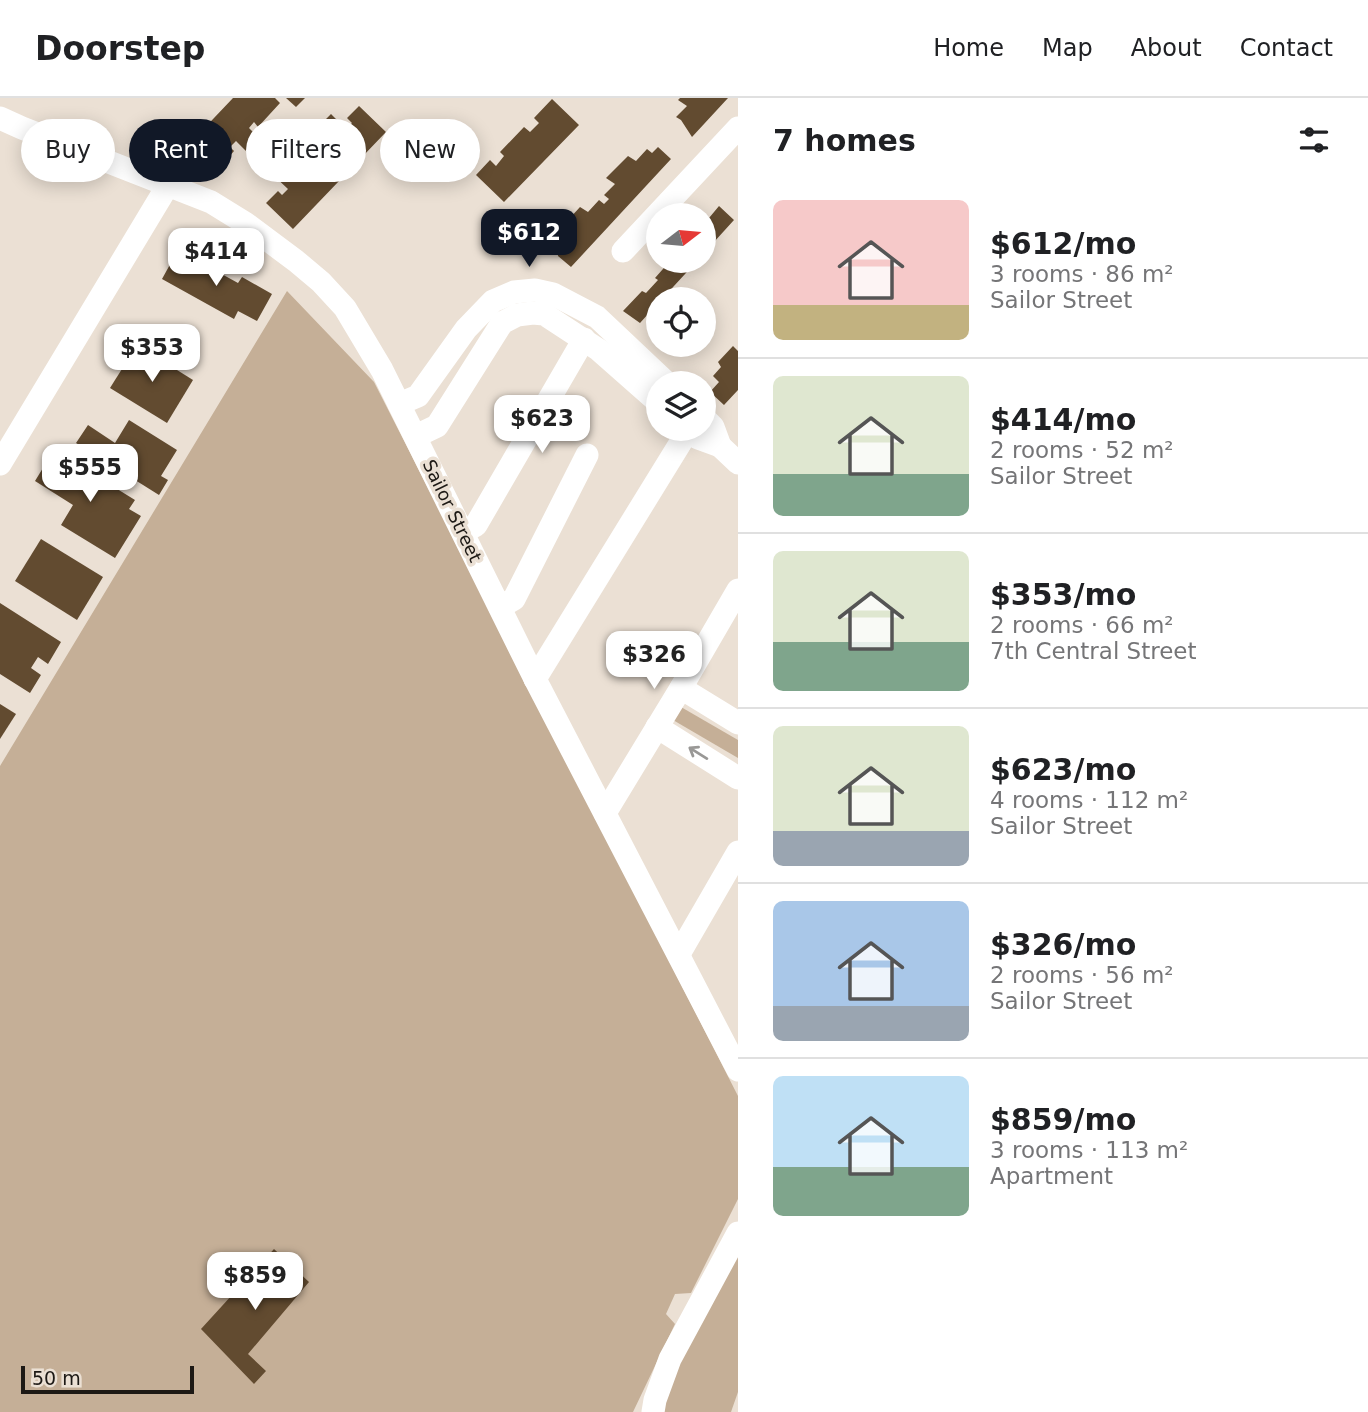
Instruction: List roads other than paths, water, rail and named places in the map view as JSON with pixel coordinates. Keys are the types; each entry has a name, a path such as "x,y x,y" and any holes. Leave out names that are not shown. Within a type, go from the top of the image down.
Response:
{"street":[{"name":"Sailor Street","path":"0,118 21,128"},
{"path":"0,139 21,128"},
{"path":"623,251 738,128"},
{"name":"Sailor Street","path":"115,164 211,202 245,223 321,282 345,308 382,370 535,679 738,1070"},
{"path":"0,464 168,185"},
{"path":"399,404 418,396 466,329 493,302 514,292 535,290 553,293 597,317 654,371"},
{"path":"416,436 437,426 502,323 517,315 544,314 584,339 646,392"},
{"path":"463,531 476,525 584,339"},
{"path":"716,435 720,446"},
{"path":"535,679 682,441"},
{"path":"706,441 720,446 738,463"},
{"path":"500,607 514,599 587,455"},
{"path":"605,813 738,590"},
{"path":"681,688 738,723"},
{"path":"657,727 738,778"},
{"path":"679,954 738,852"},
{"path":"653,1412 654,1400 670,1359 738,1233"}]}
